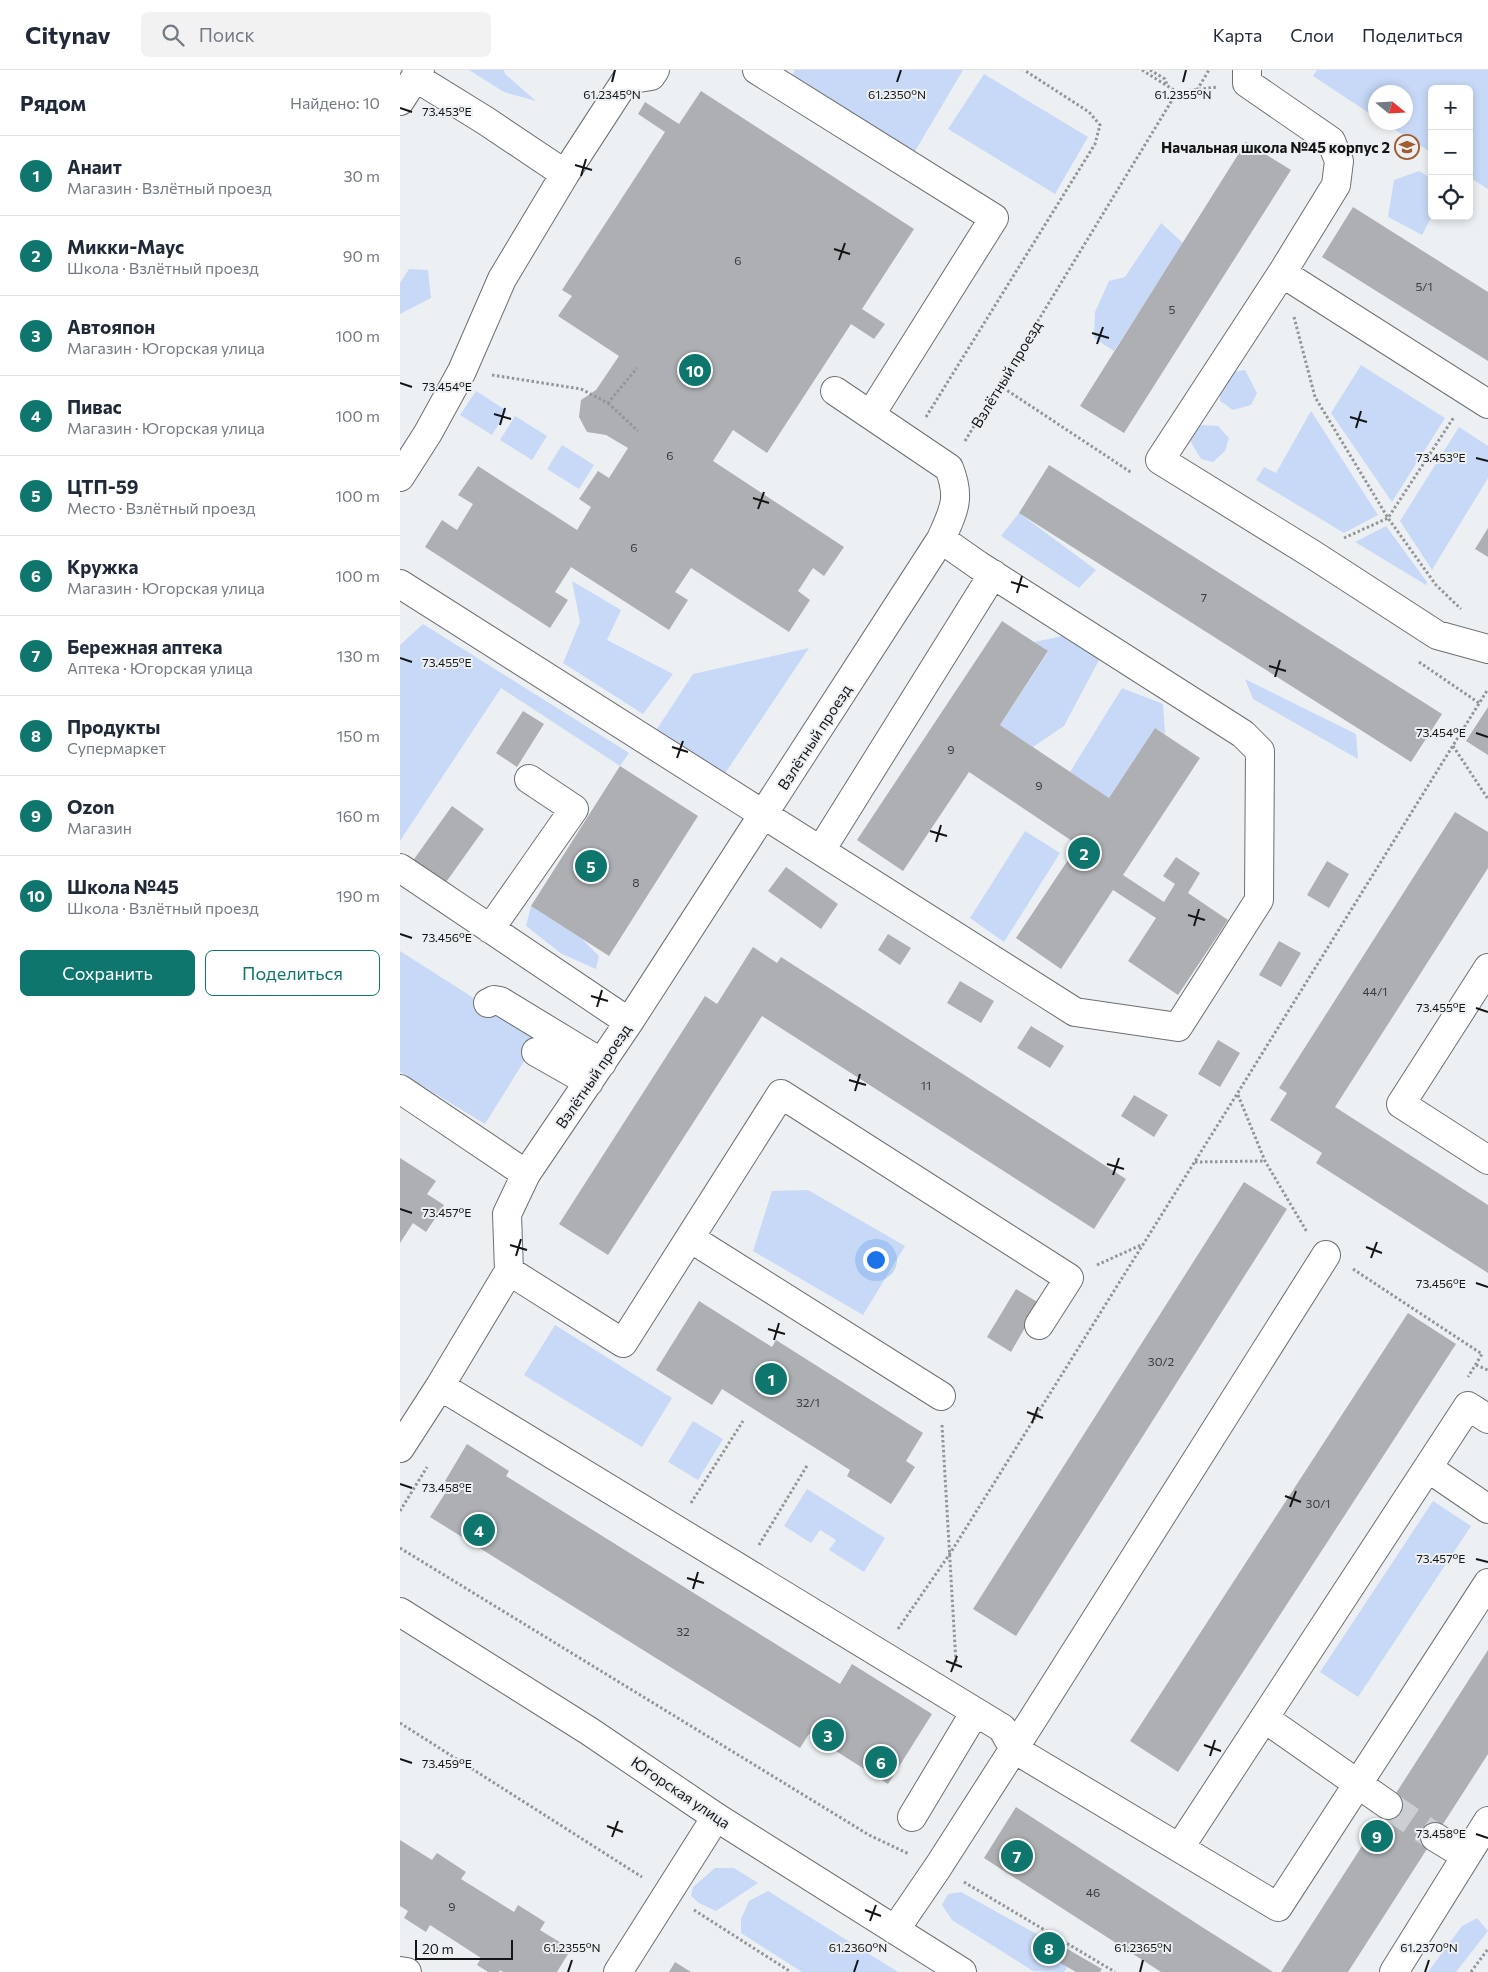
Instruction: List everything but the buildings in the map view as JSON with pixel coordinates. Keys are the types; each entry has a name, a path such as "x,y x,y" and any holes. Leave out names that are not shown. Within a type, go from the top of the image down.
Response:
{"street":[{"path":"400,477 428,433 462,371 502,279 565,174 626,80 651,76 655,70"},
{"path":"757,70 994,218 871,414"},
{"path":"400,100 417,74 565,174"},
{"path":"1247,76 1331,141 1339,162 1336,185 1282,273 1160,460 1312,554 1437,636 1488,649"},
{"path":"1282,273 1479,399"},
{"path":"835,391 943,463"},
{"name":"Взлётный проезд","path":"510,1271 508,1214 526,1174 629,1022 941,539 951,517 956,498 956,484 943,463"},
{"path":"400,584 1075,1012 1178,1027 1259,900 1260,751 1242,734 941,539"},
{"path":"821,850 993,574"},
{"path":"490,928 574,809 529,779"},
{"path":"400,868 629,1022"},
{"path":"1488,968 1401,1104 1488,1160"},
{"path":"488,1003 494,1000 500,1001 596,1072"},
{"path":"536,1052 596,1072"},
{"path":"400,1090 526,1174"},
{"path":"400,1448 510,1271 622,1343 781,1094 1069,1278 1039,1325"},
{"path":"690,1238 940,1396"},
{"path":"895,1930 938,1867 1326,1256"},
{"path":"440,1386 1002,1728 1014,1748 1278,1907 1488,1583"},
{"path":"1180,1847 1468,1406 1488,1420"},
{"path":"1428,1468 1488,1509"},
{"name":"Югорская улица","path":"400,1612 589,1731 716,1817 962,1972"},
{"path":"912,1817 966,1707"},
{"path":"1264,1718 1388,1805"},
{"path":"618,1972 716,1817"},
{"path":"1394,1972 1488,1821"},
{"path":"1435,1837 1466,1856"},
{"path":"400,1971 408,1972"}],"path":[{"path":"911,441 1095,144 1100,125 1089,112 1024,70"},
{"path":"1142,70 1177,92 1196,90 1247,76"},
{"path":"1150,70 1165,79 1167,86"},
{"path":"1196,90 1209,70"},
{"name":"Взлётный проезд","path":"943,463 1177,92"},
{"path":"1282,273 1315,397 1388,518 1436,585 1462,610"},
{"path":"608,403 637,368"},
{"path":"462,371 581,389 608,403 638,432"},
{"path":"1312,554 1388,518 1479,399"},
{"path":"880,1654 951,1552 1488,689"},
{"path":"1453,746 1488,798"},
{"path":"1237,1094 1265,1161 1307,1233 1326,1256 1359,1272 1482,1354 1465,1381"},
{"path":"1195,1162 1265,1161"},
{"path":"1069,1278 1142,1245"},
{"path":"1476,1365 1488,1370"},
{"path":"940,1396 951,1552 966,1707"},
{"path":"675,1529 743,1421"},
{"path":"744,1571 808,1464"},
{"path":"400,1548 869,1835 938,1867 1115,1972"},
{"path":"400,1723 790,1972"},
{"path":"1471,1972 1488,1949"}],"shaded area":[{"path":"469,70 504,70 505,74 536,101 504,92"},
{"path":"795,70 963,70 914,153 790,78"},
{"path":"1317,70 1488,70 1488,189 1473,180 1473,85 1428,85 1428,150 1395,130 1413,130 1413,85 1368,85 1368,112 1313,76"},
{"path":"984,74 1088,137 1055,194 948,129"},
{"path":"1419,171 1428,177 1428,220 1430,220 1422,235 1388,217 1394,180"},
{"path":"1161,223 1183,243 1114,351 1094,338 1095,312 1109,281 1125,277"},
{"path":"409,269 428,270 431,298 400,314 400,283"},
{"path":"1361,365 1445,418 1392,502 1331,413"},
{"path":"1245,370 1257,393 1251,405 1233,410 1220,401 1221,374"},
{"path":"476,391 507,411 492,435 460,415"},
{"path":"1311,411 1378,515 1344,533 1256,480 1264,467 1276,473"},
{"path":"515,416 547,436 532,460 500,440"},
{"path":"1201,425 1218,426 1229,438 1225,451 1213,462 1201,459 1189,439"},
{"path":"1459,427 1488,446 1488,478 1432,570 1400,521"},
{"path":"562,445 594,465 579,489 547,469"},
{"path":"1019,513 1096,570 1079,588 1001,536"},
{"path":"1386,526 1427,582 1426,585 1355,542"},
{"path":"572,581 621,610 607,640 673,674 643,714 563,663 580,622"},
{"path":"423,624 629,753 620,766 501,688 400,841 400,645"},
{"path":"1068,635 1099,660 1064,726 1033,747 1000,725 1048,652 1034,642"},
{"path":"809,648 724,775 655,732 693,674"},
{"path":"1245,679 1356,734 1358,759 1253,699"},
{"path":"1122,688 1163,704 1165,734 1155,728 1109,798 1070,772"},
{"path":"1025,831 1060,853 1004,942 970,918"},
{"path":"531,906 581,938 599,956 596,969 562,954 526,926"},
{"path":"400,951 538,1039 485,1124 400,1072"},
{"path":"808,1190 905,1246 863,1315 753,1251 772,1191"},
{"path":"555,1325 672,1398 642,1447 524,1375"},
{"path":"693,1421 723,1439 698,1480 668,1462"},
{"path":"807,1489 885,1538 864,1572 829,1550 836,1540 820,1530 811,1543 784,1526"},
{"path":"1433,1501 1471,1526 1358,1697 1320,1672"},
{"path":"715,1868 734,1868 758,1883 716,1911 699,1903 691,1896 693,1887"},
{"path":"768,1891 898,1972 802,1972 741,1933 741,1919 749,1901"},
{"path":"961,1892 1042,1937 1064,1952 1070,1963 1064,1972 1033,1971 952,1920 942,1905 948,1894"},
{"path":"1477,1918 1488,1931 1456,1972 1428,1972 1462,1926"}],"tunnel":[{"path":"1388,1805 1435,1837"}],"place":[{"name":"Начальная школа №45 корпус 2","path":"1407,147"},
{"name":"Школа №45","path":"695,370"},
{"name":"Микки-Маус","path":"1084,853"},
{"name":"ЦТП-59","path":"591,866"},
{"name":"Анаит","path":"771,1379"},
{"name":"Пивас","path":"479,1530"},
{"name":"Автояпон","path":"828,1735"},
{"name":"Кружка","path":"881,1762"},
{"name":"Ozon","path":"1377,1836"},
{"name":"Бережная аптека","path":"1017,1856"},
{"name":"Продукты","path":"1049,1948"}]}
